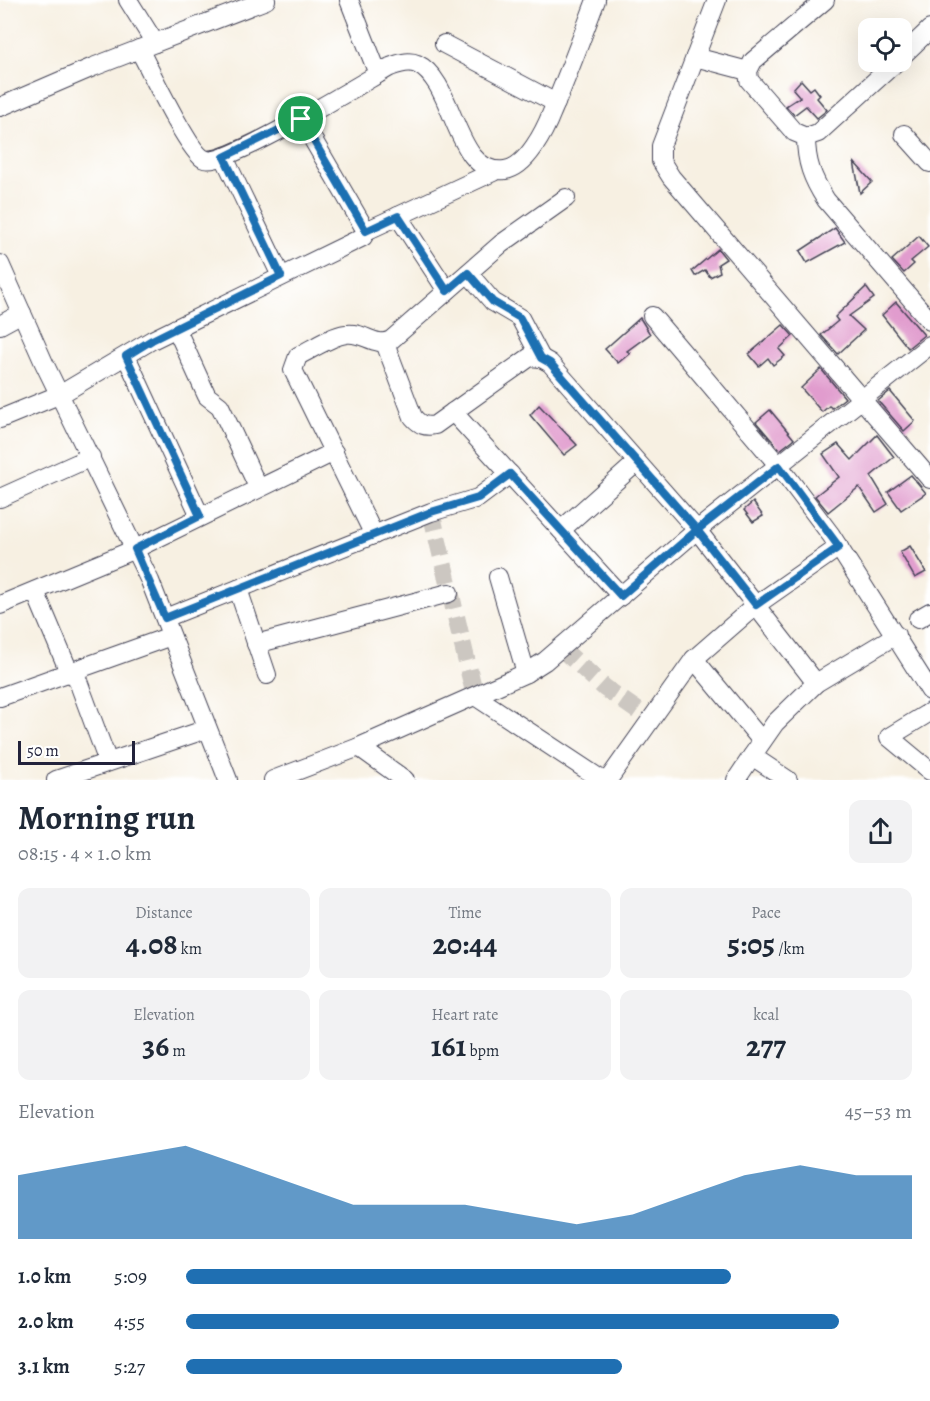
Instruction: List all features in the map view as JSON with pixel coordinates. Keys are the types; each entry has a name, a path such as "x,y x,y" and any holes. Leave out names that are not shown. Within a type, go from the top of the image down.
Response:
{"street":[{"path":"128,0 147,46 201,158 209,161 224,157 301,119 378,74 404,63 416,64 431,75 475,161 493,171"},
{"path":"0,107 266,0"},
{"path":"349,0 378,74"},
{"path":"0,419 61,394 176,328 358,241 366,231 493,171 509,170 532,152 556,103 596,0"},
{"path":"717,0 661,146 661,161 670,177 930,479"},
{"path":"825,0 753,62 748,71 749,80 794,132 806,137 818,133 885,72"},
{"path":"912,46 930,29"},
{"path":"444,44 556,103"},
{"path":"695,57 748,71"},
{"path":"301,119 366,231"},
{"path":"904,134 930,163"},
{"path":"806,137 806,159 813,180 826,200 930,321"},
{"path":"224,157 281,276"},
{"path":"385,343 501,244 566,198"},
{"path":"398,216 447,291"},
{"path":"0,264 135,549 165,618 228,780"},
{"path":"468,273 493,302 520,318 541,358"},
{"path":"0,325 22,313"},
{"path":"652,316 779,466 839,547 930,691"},
{"path":"176,328 207,396 220,406 258,487"},
{"path":"374,535 293,370 298,356 344,334 362,335 385,343"},
{"path":"385,343 413,417 419,424 427,426 435,425 530,357 541,358 550,363 697,530 816,683"},
{"path":"273,780 359,747 526,673 545,660 697,530 930,345"},
{"path":"126,356 200,516"},
{"path":"453,412 621,596"},
{"path":"0,604 135,549 258,487 334,452"},
{"path":"0,498 91,457"},
{"path":"561,530 636,463"},
{"path":"165,618 431,512 478,498 510,474"},
{"path":"608,780 694,659 756,605 839,547"},
{"path":"498,577 526,673"},
{"path":"238,589 267,675"},
{"path":"34,591 72,673 108,762"},
{"path":"256,644 449,593"},
{"path":"0,697 171,636"},
{"path":"736,780 781,717 816,683 896,636"},
{"path":"694,659 757,749 788,780"},
{"path":"475,696 602,780"},
{"path":"930,712 889,737 930,771"},
{"path":"56,780 207,729"},
{"path":"359,747 405,780"}],"building":[{"path":"801,80 810,90 814,87 820,95 817,98 827,110 817,118 806,106 794,115 786,106 800,97 793,89"},
{"path":"854,162 872,182 860,193"},
{"path":"835,228 845,242 807,263 800,251"},
{"path":"919,236 928,247 911,261 914,264 904,273 892,260"},
{"path":"718,249 726,259 718,264 720,272 710,277 705,270 695,276 692,271"},
{"path":"866,287 874,298 849,316 864,330 838,354 821,335 838,321 835,317"},
{"path":"896,302 924,335 908,348 882,315"},
{"path":"640,318 650,334 627,351 630,353 618,363 605,349"},
{"path":"783,325 793,336 779,349 785,356 773,365 768,358 759,366 749,354"},
{"path":"821,369 845,398 822,412 801,388"},
{"path":"890,391 915,421 904,431 878,401"},
{"path":"539,405 577,445 564,455 530,415"},
{"path":"770,410 794,439 780,450 756,422"},
{"path":"877,435 894,457 871,476 888,504 876,512 859,487 828,512 815,496 839,477 823,454 838,444 852,460"},
{"path":"911,475 926,493 901,510 888,492"},
{"path":"753,502 763,516 753,522 744,510"},
{"path":"910,546 926,572 915,578 900,552"}],"tunnel":[{"path":"431,512 475,696"},
{"path":"561,648 605,688 651,720"}],"route":[{"path":"301,119 224,157 281,276 152,340 126,356 200,516 135,549 165,618 431,512 478,498 510,474 621,596 697,530 779,466 839,547 756,605 697,530 550,363 541,358 526,325 520,318 486,296 468,273 447,291 398,216 366,231 301,119"}]}
